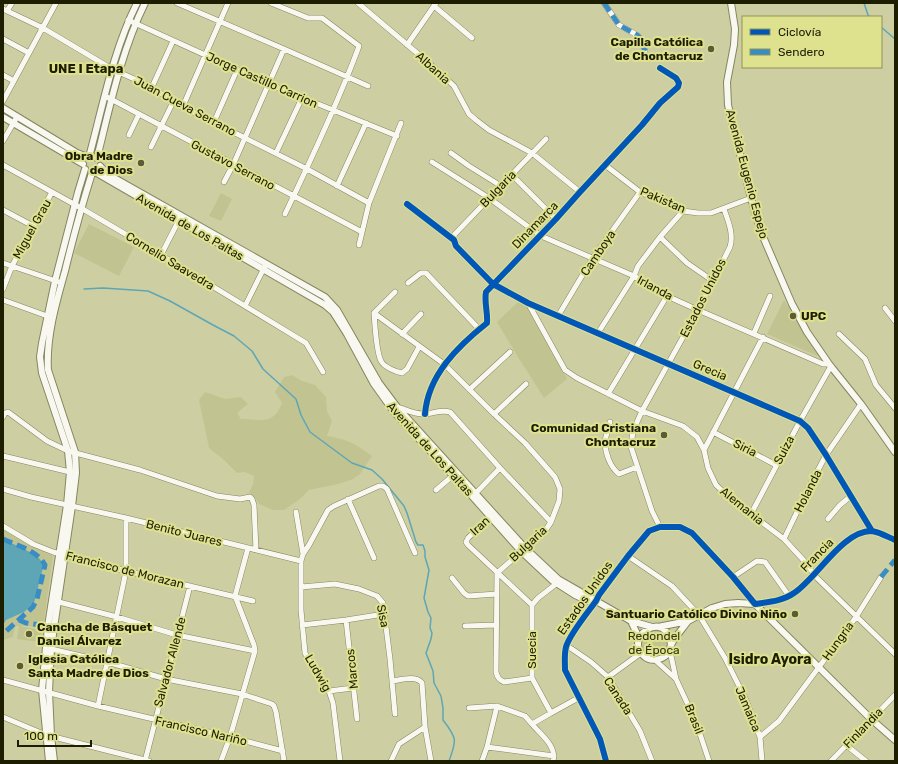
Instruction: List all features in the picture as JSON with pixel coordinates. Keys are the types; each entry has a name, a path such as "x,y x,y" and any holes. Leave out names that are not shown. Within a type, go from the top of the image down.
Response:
{"main road":[{"path":"49,761 45,691 48,648 69,506 76,473 72,451 42,373 41,350 50,317 74,204 84,166 89,157 112,69 128,20 137,3"},
{"path":"58,281 93,172 100,166 97,158 119,72 135,24 145,3"},
{"name":"Avenida Eugenio Espejo","path":"732,3 735,29 734,45 727,82 728,104 761,232 792,304 808,332 830,365 861,404 895,452"},
{"path":"3,108 77,153 97,158"},
{"path":"3,116 93,172"},
{"name":"Avenida de Los Paltas","path":"100,166 121,184"},
{"name":"Avenida de Los Paltas","path":"93,172 121,184 265,266 326,305 333,312 347,334 374,384 394,408 556,584 585,600 596,602"},
{"path":"69,506 72,451"},
{"name":"Avenida de Los Paltas","path":"523,549 558,579 592,598 596,602 631,621 655,627"},
{"name":"Francia","path":"655,627 688,621 712,608 725,604 755,604"},
{"path":"755,604 871,719 895,740"},
{"path":"631,621 639,638 639,648 641,653 650,659 655,660 664,657 670,647 670,638 668,633 663,629 655,627 642,633 639,638"},
{"name":"Francia","path":"670,647 688,621"},
{"path":"48,735 54,761"}],"street":[{"path":"5,10 12,3"},
{"path":"3,101 56,3"},
{"path":"177,3 368,86"},
{"path":"183,106 228,3"},
{"path":"271,3 280,5 308,18 322,18 359,46 333,110 285,214"},
{"name":"Albania","path":"358,3 454,86 469,114 476,120 489,130 532,153 580,192"},
{"path":"604,3 619,25 637,35 641,39 645,51"},
{"path":"407,45 435,5 472,38"},
{"name":"Juan Cueva Serrano","path":"5,10 43,28 112,69 152,87 174,102 307,169 368,203"},
{"name":"Jorge Castillo Carrion","path":"128,20 269,84 397,136"},
{"path":"3,39 29,53"},
{"path":"152,87 173,41"},
{"path":"224,182 233,165 284,49"},
{"name":"Dinamarca","path":"425,414 429,391 444,364 487,322 488,313 485,300 486,292 541,236 642,125 660,102 678,87 679,83 676,78 660,68"},
{"path":"214,122 237,70"},
{"path":"3,75 14,81"},
{"name":"Gustavo Serrano","path":"105,96 362,232"},
{"path":"276,153 302,98"},
{"path":"151,147 174,102"},
{"path":"129,136 139,114"},
{"path":"3,141 17,117"},
{"path":"337,186 366,123"},
{"path":"358,245 368,203 401,124"},
{"name":"Bulgaria","path":"454,240 454,235 546,139"},
{"path":"451,153 501,186"},
{"name":"Irlanda","path":"432,162 489,198 541,236 634,276 668,296 698,310 823,364 830,365"},
{"name":"Cornelio Saavedra","path":"3,165 81,208 306,343 323,372"},
{"name":"Pakistan","path":"606,165 640,192 683,211 698,214 711,213 751,198"},
{"path":"512,174 556,219"},
{"name":"Miguel Grau","path":"3,289 12,266 52,192"},
{"name":"Camboya","path":"558,316 592,258 640,192"},
{"name":"Grecia","path":"407,204 454,240 456,246 493,284 528,303 598,332 800,421 808,428 872,531"},
{"name":"Estados Unidos","path":"606,761 600,739 565,670 566,646 570,638 596,602 599,595 628,556 649,531 660,526 652,511 631,447 633,431 642,411 698,310 732,241 724,209"},
{"path":"3,210 33,226"},
{"path":"598,332 634,276 638,266 660,237 683,211"},
{"path":"161,255 180,218"},
{"path":"660,237 687,263 713,281"},
{"path":"3,263 58,281"},
{"path":"245,306 265,266"},
{"path":"408,283 421,273 426,273 479,329"},
{"path":"395,292 374,313 378,355 382,362 397,372 402,373 407,369 419,347"},
{"path":"608,394 634,348 668,296"},
{"path":"754,333 770,296"},
{"path":"3,300 50,317"},
{"name":"Alemania","path":"528,303 565,370 577,378 642,411 683,426 697,437 704,450 708,468 716,484 730,498 784,539 807,564 814,575 895,653"},
{"path":"885,308 895,321"},
{"name":"Bulgaria","path":"374,313 444,364 531,449 556,478 560,489 559,501 551,522 544,531 497,573"},
{"path":"402,334 422,314"},
{"path":"839,334 864,359 876,385 895,408"},
{"path":"704,450 763,337"},
{"path":"470,389 510,352"},
{"name":"Suiza","path":"751,514 830,365"},
{"path":"494,414 526,384"},
{"name":"Holanda","path":"784,539 826,456 861,404"},
{"path":"394,408 425,414 444,411 450,412 551,522"},
{"path":"5,414 8,412 47,441 72,451 140,470 217,496 240,499 250,497 254,505 256,550"},
{"path":"610,422 605,441 607,454 612,465 619,474 637,467"},
{"name":"Siria","path":"713,432 776,465"},
{"path":"3,456 70,472"},
{"path":"474,494 500,468"},
{"path":"436,490 455,474"},
{"path":"302,554 309,545 328,510 348,499 379,486 383,486 387,489 415,553"},
{"name":"Benito Juares","path":"3,489 31,497 126,518 301,561"},
{"path":"828,519 840,505 851,496"},
{"path":"348,499 374,558"},
{"path":"296,512 302,554"},
{"name":"Iran","path":"492,514 468,538 466,542 497,573"},
{"path":"98,706 126,571 126,518"},
{"name":"Francisco de Morazan","path":"3,526 33,544 62,554 126,571 253,601"},
{"path":"660,526 680,528 692,533 733,577 755,604"},
{"path":"872,531 895,540"},
{"name":"Francia","path":"755,604 779,600 795,593 814,575 846,540 858,534 872,531"},
{"path":"221,761 230,737 255,651 235,596 248,548"},
{"name":"Ludwig","path":"302,554 302,625 305,654 321,681 329,691 333,703 340,761"},
{"name":"Jamaica","path":"628,556 672,586 698,615 725,658 746,700 760,737 762,761"},
{"path":"733,577 757,561 765,562 789,596"},
{"path":"497,573 497,677 500,681 504,682 532,678"},
{"path":"497,573 532,605 538,598 556,584"},
{"name":"Hungria","path":"760,737 779,721 856,616 881,577"},
{"path":"452,578 468,596 497,594"},
{"name":"Sisa","path":"301,587 335,584 359,589 377,596 383,603 395,714"},
{"name":"Salvador Allende","path":"146,761 155,720 190,586"},
{"path":"55,601 117,617 177,635 255,651"},
{"name":"Suecia","path":"532,605 532,678 551,713"},
{"path":"302,625 384,614"},
{"name":"Marcos","path":"346,620 356,719"},
{"path":"465,626 496,624"},
{"name":"Canada","path":"566,646 591,662 608,677 640,730 652,761"},
{"name":"Brasil","path":"670,647 676,679 696,722 708,761"},
{"path":"48,648 107,662 166,679 242,694 272,704 276,709 284,761"},
{"path":"608,677 641,653"},
{"name":"Brasil","path":"655,660 676,679"},
{"path":"392,681 415,678 420,680 422,684 425,727 431,761"},
{"name":"Francisco Nariño","path":"3,680 98,706 283,751"},
{"path":"329,691 353,688"},
{"name":"Finlandia","path":"830,761 895,695"},
{"path":"532,724 580,697"},
{"path":"482,761 497,706"},
{"path":"469,708 497,706 525,716 553,749 553,758 487,747"},
{"path":"3,717 48,735 146,761"},
{"path":"391,761 399,744 425,727"},
{"path":"846,745 866,761"}],"green space":[{"path":"221,193 232,199 221,221 209,216"},
{"path":"89,224 134,247 119,276 74,253"},
{"path":"784,300 822,358 767,334"},
{"path":"518,302 527,305 567,379 544,398 497,322"},
{"path":"292,375 302,381 315,385 326,397 327,411 332,421 327,436 351,443 372,456 360,474 353,479 338,484 309,490 300,499 284,510 273,510 259,504 255,498 248,495 253,484 254,476 245,472 237,473 209,448 199,400 205,392 225,399 241,397 248,404 237,413 241,419 266,420 275,415 282,403 275,392 284,377"},
{"path":"3,529 53,556 43,628 20,626 41,630 40,642 17,639 19,626 15,626 13,637 3,640"},
{"name":"Redondel de Época","path":"654,630 663,634 667,643 663,652 654,656 645,652 641,643 645,634"}],"water":[{"path":"3,539 36,555 44,564 34,603 24,612 6,620 3,625"}],"waterway":[{"path":"864,3 869,16"},
{"path":"882,28 895,39"},
{"path":"84,289 103,288 148,291 170,301 234,336 252,351 263,369 296,399 301,415 310,432 352,463 372,470 382,479 404,506 416,542 418,545 423,545 429,570 424,598 431,618 430,628 432,633 426,653 433,671 434,683 441,696 443,720 451,731 454,739 449,761"}],"marked path":[{"path":"604,3 619,25 637,35 641,39 645,51"},
{"path":"3,539 32,552 42,560 45,565 37,599 33,607 3,634"},
{"path":"881,577 895,560"},
{"path":"19,620 26,623 48,626"}],"cycle path":[{"path":"425,414 427,400 432,387 446,362 466,341 487,323 485,300 486,292 556,219 642,125 660,103 678,87 679,83 676,78 660,68"},
{"path":"407,204 454,240 456,246 493,284 528,303 800,421 808,428 826,455 872,531"},
{"path":"606,761 600,739 565,670 565,650 571,636 599,595 649,531 660,527 680,527 692,533 733,577 755,604 770,602 790,596 803,586 841,546 851,538 861,533 872,531 881,533 895,540"}],"place":[{"name":"Capilla Católica de Chontacruz","path":"711,49"},
{"name":"Obra Madre de Dios","path":"141,163"},
{"name":"UPC","path":"793,316"},
{"name":"Comunidad Cristiana Chontacruz","path":"664,435"},
{"name":"Santuario Católico Divino Niño","path":"795,614"},
{"name":"Cancha de Básquet Daniel Álvarez","path":"29,634"},
{"name":"Iglesia Católica Santa Madre de Dios","path":"20,666"}],"district":[{"name":"UNE I Etapa","path":"86,68"},
{"name":"Isidro Ayora","path":"770,659"}]}
